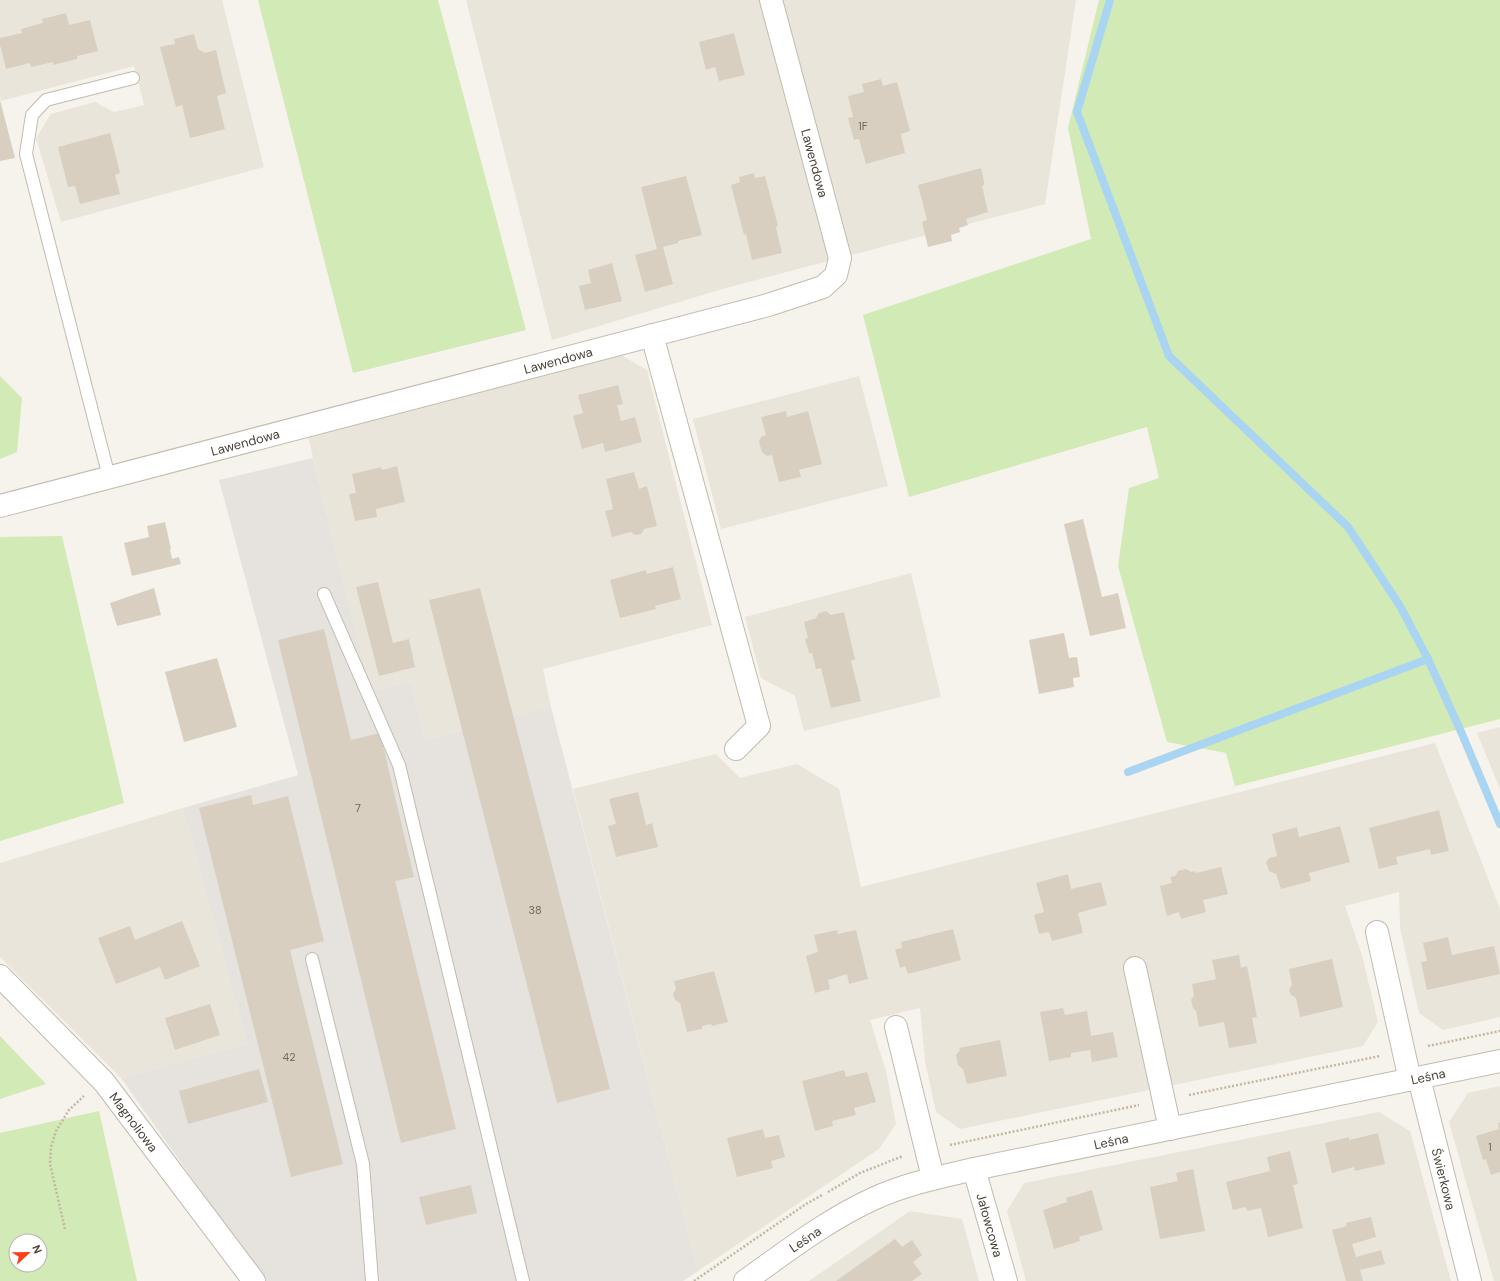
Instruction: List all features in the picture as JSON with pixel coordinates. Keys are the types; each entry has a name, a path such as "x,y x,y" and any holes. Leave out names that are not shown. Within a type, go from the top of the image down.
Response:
{"street":[{"name":"Lawendowa","path":"0,506 768,305 822,288 836,275 840,258 771,0"},
{"path":"652,335 759,726 736,749"},
{"name":"Świerkowa","path":"1377,932 1470,1281"},
{"path":"1135,968 1170,1129"},
{"name":"Magnoliowa","path":"0,976 104,1082 254,1281"},
{"path":"896,1027 933,1178"},
{"name":"Leśna","path":"745,1281 808,1237 847,1213 886,1193 911,1184 974,1169 1500,1061"},
{"name":"Jałowcowa","path":"974,1169 1006,1281"}],"lane":[{"path":"109,477 26,154 32,115 46,100 133,78"},
{"path":"324,594 399,765 523,1281"},
{"path":"312,958 363,1164 372,1281"}],"path":[{"path":"1491,1033 1500,1031"},
{"path":"65,1229 50,1164 51,1147 56,1132 69,1110 82,1097 104,1082"}],"shaded area":[{"path":"0,0 222,0 264,167 61,222 36,138 51,114 95,102 114,112 144,105 134,66 1,101"},
{"path":"466,0 1076,0 1045,204 726,288 552,340"},
{"path":"621,355 647,370 712,625 543,669 551,707 425,740 411,682 379,690 370,686 308,437"},
{"path":"859,376 888,486 721,529 693,419"},
{"path":"313,458 370,686 379,690 411,682 425,740 551,707 698,1271 683,1281 265,1281 121,1078 247,1044 183,808 298,775 219,480"},
{"path":"911,573 941,697 804,731 795,696 761,678 745,617"},
{"path":"1500,727 1500,789 1477,733"},
{"path":"1435,743 1500,909 1500,1017 1443,1030 1419,1013 1400,928 1399,892 1345,906 1362,955 1378,1022 1363,1046 960,1129 936,1112 925,1061 920,1008 870,1020 886,1071 896,1124 879,1149 698,1271 573,789 716,754 740,778 797,764 839,789 861,887"},
{"path":"183,808 247,1044 121,1078 0,957 0,863"},
{"path":"1500,1086 1500,1281 1494,1281 1449,1122 1468,1093"},
{"path":"1379,1112 1410,1131 1451,1281 1026,1281 1007,1211 1024,1183"},
{"path":"910,1211 962,1219 979,1281 809,1281"}],"green space":[{"path":"258,0 438,0 526,330 353,373"},
{"path":"1099,0 1500,0 1500,719 1235,786 1226,753 1167,742 1118,566 1129,488 1159,478 1147,427 909,497 863,315 1091,239 1068,128"},
{"path":"0,376 22,398 17,452 0,459"},
{"path":"62,536 124,803 0,841 0,537"},
{"path":"0,1036 46,1084 0,1099"},
{"path":"99,1111 137,1281 0,1281 0,1133"}],"building":[{"path":"66,13 69,25 90,20 98,51 77,56 77,59 53,65 53,62 31,67 30,63 6,69 0,45 0,38 22,33 21,29 43,23 42,19"},
{"path":"734,33 745,75 719,81 715,67 706,70 699,42"},
{"path":"194,34 198,49 205,53 216,50 226,93 217,96 225,129 190,138 182,105 176,107 160,47 175,44 174,39"},
{"path":"881,79 883,86 897,82 910,131 901,134 905,153 866,164 859,139 854,140 848,118 853,117 848,96 864,92 862,84"},
{"path":"0,100 15,158 0,161"},
{"path":"110,133 120,173 115,175 120,194 80,204 75,186 68,187 58,147"},
{"path":"981,168 984,181 984,185 982,186 988,212 966,219 968,225 959,228 960,232 951,235 952,241 928,247 922,222 927,220 918,185"},
{"path":"754,173 755,178 765,176 778,226 776,227 782,253 752,260 746,234 744,235 731,185 740,182 739,177"},
{"path":"686,176 702,235 678,241 678,243 663,247 673,284 645,292 635,255 657,249 641,187"},
{"path":"612,263 622,301 585,310 579,286 591,283 588,270"},
{"path":"618,385 623,404 617,405 621,421 635,417 642,442 605,452 603,443 582,449 573,416 583,413 578,395"},
{"path":"786,411 787,417 808,411 822,464 799,470 801,477 779,482 772,455 767,456 762,452 759,442 761,437 766,435 761,417"},
{"path":"397,466 405,502 376,509 377,517 355,521 349,494 356,493 352,474 381,467 382,470"},
{"path":"634,472 639,489 647,486 657,526 644,529 641,534 635,535 631,532 612,537 605,511 613,509 606,479"},
{"path":"1083,519 1102,597 1118,593 1126,628 1090,636 1064,524"},
{"path":"165,522 172,559 179,557 181,564 132,576 124,543 149,537 147,526"},
{"path":"673,567 681,599 655,606 656,609 620,618 610,580 646,570 647,574"},
{"path":"378,582 393,643 409,639 415,667 379,676 356,587"},
{"path":"154,588 161,615 117,626 110,603"},
{"path":"480,588 610,1089 557,1103 429,600"},
{"path":"826,611 831,615 844,612 855,659 851,661 861,701 831,708 821,668 816,669 812,653 809,653 805,639 808,638 804,622 816,618 819,613"},
{"path":"324,629 351,740 380,733 414,877 395,881 456,1129 401,1143 278,640"},
{"path":"1064,633 1069,658 1077,657 1080,677 1073,678 1074,687 1039,694 1029,640"},
{"path":"217,658 237,727 184,742 165,672"},
{"path":"638,792 646,825 652,823 658,847 616,857 608,826 616,824 609,799"},
{"path":"251,795 253,805 288,796 324,941 290,950 343,1164 291,1177 199,808"},
{"path":"1439,810 1449,851 1431,855 1430,849 1396,857 1398,864 1379,869 1369,828"},
{"path":"1340,826 1350,862 1309,873 1311,881 1281,889 1276,874 1269,871 1266,862 1269,858 1277,856 1272,834 1297,827 1299,837"},
{"path":"1221,867 1228,894 1203,900 1206,912 1181,919 1179,912 1167,916 1160,886 1172,883 1170,877 1175,876 1178,871 1186,869 1191,872 1195,871 1196,873"},
{"path":"1068,874 1071,889 1101,882 1107,905 1078,913 1083,933 1052,941 1049,932 1039,934 1034,915 1044,912 1036,883"},
{"path":"182,921 200,966 165,980 160,967 116,984 98,938 130,926 135,940"},
{"path":"953,929 961,960 908,974 905,966 900,968 895,949 902,948 901,942"},
{"path":"837,930 838,934 856,930 868,979 849,984 847,974 828,980 830,989 815,993 806,956 818,952 814,935"},
{"path":"1448,937 1452,955 1494,946 1500,974 1427,990 1421,962 1427,961 1423,943"},
{"path":"1239,955 1241,968 1247,966 1257,1017 1252,1018 1257,1043 1229,1048 1224,1022 1199,1027 1196,1011 1193,1008 1191,1000 1194,995 1192,984 1216,979 1212,960"},
{"path":"1332,959 1343,1007 1300,1017 1296,998 1291,995 1289,990 1292,985 1289,969"},
{"path":"714,971 728,1022 712,1026 711,1024 702,1026 702,1029 687,1032 680,1003 675,1000 673,994 676,989 674,981"},
{"path":"210,1004 220,1035 175,1050 165,1018"},
{"path":"1063,1008 1065,1015 1087,1011 1091,1036 1113,1032 1118,1057 1092,1062 1090,1050 1071,1053 1071,1057 1049,1061 1040,1012"},
{"path":"1000,1040 1007,1076 967,1084 963,1069 958,1065 956,1055 960,1050 959,1048"},
{"path":"259,1069 268,1102 188,1124 179,1091"},
{"path":"844,1070 846,1077 867,1072 876,1102 854,1108 856,1115 832,1121 833,1126 815,1131 802,1081"},
{"path":"1500,1122 1500,1172 1491,1175 1486,1159 1483,1160 1476,1136 1499,1129 1498,1123"},
{"path":"763,1129 765,1138 779,1135 785,1157 771,1161 773,1168 737,1177 727,1138"},
{"path":"1378,1133 1385,1164 1355,1171 1354,1167 1332,1173 1325,1143 1349,1137 1349,1140"},
{"path":"1290,1151 1298,1184 1293,1185 1303,1228 1268,1237 1261,1208 1247,1211 1246,1207 1233,1210 1226,1182 1270,1171 1267,1157"},
{"path":"1193,1169 1205,1231 1160,1239 1150,1187 1178,1181 1176,1173"},
{"path":"471,1185 477,1213 426,1225 419,1197"},
{"path":"1092,1190 1103,1230 1079,1237 1080,1241 1054,1249 1043,1210 1067,1202 1066,1198"},
{"path":"1371,1217 1376,1237 1352,1244 1356,1257 1381,1250 1385,1264 1360,1270 1363,1281 1346,1281 1332,1230 1347,1226 1346,1223"},
{"path":"895,1239 902,1247 912,1240 922,1255 913,1262 922,1274 912,1281 836,1281"}],"waterway":[{"path":"1110,0 1077,112 1169,356 1348,527 1400,606 1428,659 1500,824"},
{"path":"1128,772 1428,659"}]}
